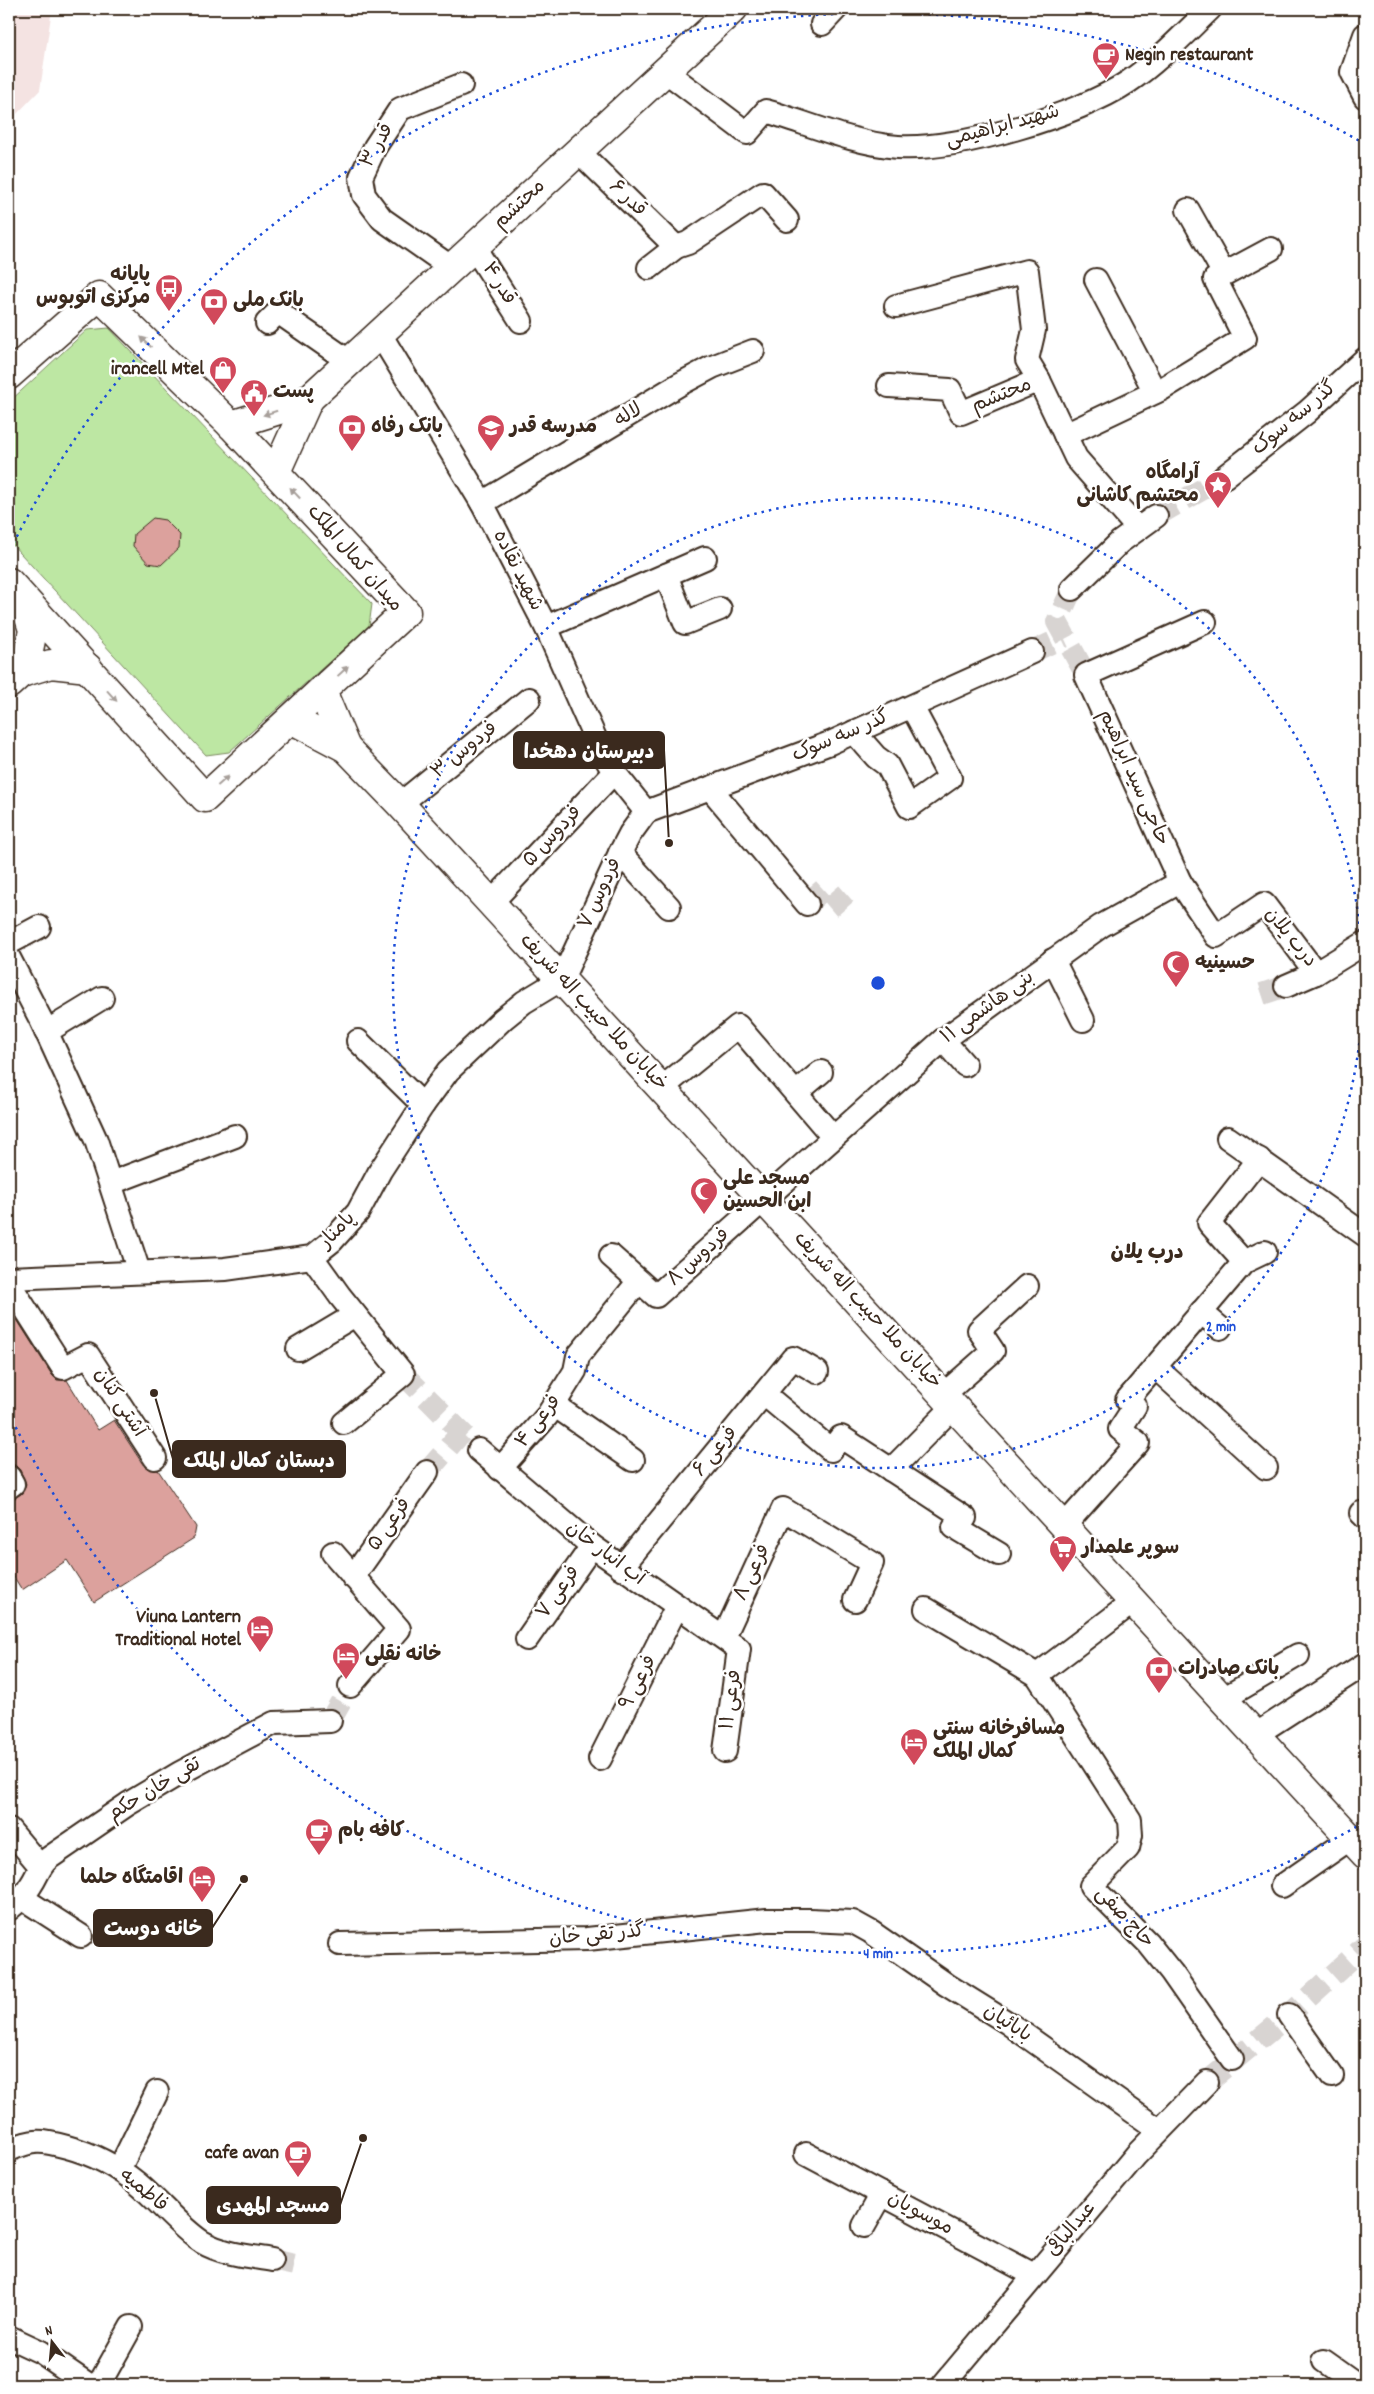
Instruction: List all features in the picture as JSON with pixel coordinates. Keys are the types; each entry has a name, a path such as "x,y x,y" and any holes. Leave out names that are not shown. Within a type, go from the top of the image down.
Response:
{"main road":[{"name":"محتشم","path":"276,472 308,401 732,9"},
{"name":"میدان کمال الملک","path":"9,375 20,350 99,296 232,425 406,612 205,798 16,590"},
{"name":"محتشم","path":"232,425 308,401"},
{"path":"15,679 28,654 33,630 16,590"},
{"path":"15,679 51,664 88,668"},
{"name":"خیابان ملا حبیب اله شریف","path":"322,690 346,748"},
{"name":"خیابان ملا حبیب اله شریف","path":"291,718 346,748 400,804 1133,1602 1360,1845"}],"street":[{"name":"شهید ابراهیمی","path":"665,71 747,133 766,111 868,142 896,147 936,145 1014,129 1075,108 1114,91 1152,63 1210,9"},
{"path":"1365,35 1352,72 1365,97"},
{"name":"قدر ۳","path":"452,268 382,219 364,195 361,177 375,147 400,109 461,85"},
{"name":"قدر ۶","path":"578,152 676,247"},
{"path":"649,268 676,247 688,243 763,193 787,220"},
{"path":"1188,210 1224,274"},
{"name":"قدر ۴","path":"474,248 521,321"},
{"path":"1065,435 1155,392 1245,338 1215,279 1271,249"},
{"path":"896,306 1027,271 1034,330 1028,360 1039,380"},
{"path":"1096,280 1155,392"},
{"path":"267,323 278,312 350,362"},
{"name":"شهید نقاده","path":"380,334 482,503 546,627 599,747 614,772 646,812"},
{"name":"لاله","path":"482,503 680,384 712,367 752,351"},
{"name":"گذر سه سوک","path":"1224,477 1307,412 1365,360"},
{"name":"محتشم","path":"889,386 950,390 961,412 1039,380 1076,458 1138,529"},
{"path":"1072,589 1104,556 1156,516"},
{"path":"546,627 705,558"},
{"path":"666,575 685,623 720,610"},
{"name":"حاجی سید ابراهیم","path":"1180,882 1086,675 1205,622"},
{"name":"گذر سه سوک","path":"646,812 854,732 1032,652"},
{"name":"فردوس ۳","path":"400,804 530,699"},
{"path":"854,732 876,757 887,764 910,807 950,778 912,707"},
{"name":"فردوس ۵","path":"491,903 614,772"},
{"path":"710,788 807,904"},
{"name":"فردوس ۷","path":"562,980 620,853 630,834 646,812"},
{"path":"620,853 669,907"},
{"name":"درب یلان","path":"1180,882 1216,936 1264,904 1316,973 1365,943"},
{"name":"بنی هاشمی ۱۱","path":"763,1199 943,1040 1101,926 1180,882"},
{"path":"39,927 9,956 96,1140 139,1272"},
{"path":"1053,960 1083,1020"},
{"path":"1286,986 1316,973"},
{"name":"پامنار","path":"9,1278 225,1269 312,1257 332,1241 358,1212 380,1171 423,1105 466,1053 524,1002 562,980"},
{"path":"46,1032 102,998"},
{"path":"662,1088 738,1026 833,1137"},
{"path":"358,1040 423,1105"},
{"path":"943,1040 965,1065"},
{"path":"796,1093 821,1072"},
{"path":"111,1183 235,1136"},
{"path":"1228,1138 1365,1234"},
{"path":"1244,1262 1209,1223 1259,1160"},
{"name":"فردوس ۸","path":"611,1256 656,1296 763,1199"},
{"path":"1064,1526 1138,1443 1120,1429 1135,1406 1127,1400 1244,1262 1265,1252"},
{"path":"312,1257 354,1315 403,1374 344,1423"},
{"name":"فرعی ۴","path":"500,1469 547,1416 574,1372 578,1356 639,1281"},
{"name":"آشتی کنان","path":"9,1283 63,1368 88,1355 155,1458"},
{"path":"891,1470 993,1351 979,1330 1027,1286"},
{"path":"1201,1312 1220,1328"},
{"path":"298,1349 354,1315"},
{"name":"فرعی ۶","path":"621,1568 793,1358 817,1372"},
{"path":"1155,1367 1266,1468"},
{"path":"764,1394 831,1450 841,1437 965,1518 954,1527 999,1554"},
{"path":"554,1405 633,1460"},
{"name":"آب انبار خان","path":"479,1450 592,1546 621,1568 732,1643"},
{"name":"فرعی ۵","path":"353,1577 426,1472"},
{"name":"فرعی ۸","path":"732,1643 783,1509 872,1563 855,1600"},
{"name":"فرعی ۷","path":"526,1639 592,1546"},
{"name":"فرعی ۵","path":"333,1553 399,1629 350,1686"},
{"path":"926,1609 1037,1675 1133,1602"},
{"name":"فرعی ۹","path":"600,1759 677,1606"},
{"name":"فرعی ۱۱","path":"725,1751 732,1643"},
{"path":"1223,1699 1298,1655"},
{"path":"1255,1734 1365,1664"},
{"name":"حاج صفی","path":"1037,1675 1130,1820 1131,1834 1128,1848 1091,1886 1148,1943 1172,1973 1232,2059"},
{"name":"تقی خان حکم","path":"15,1903 33,1883 40,1866 88,1831 165,1782 274,1723 330,1721"},
{"path":"9,1829 40,1866"},
{"path":"1282,1886 1360,1845"},
{"path":"15,1903 81,1936"},
{"name":"گذر تقی خان","path":"340,1944 588,1939 766,1920 853,1922"},
{"name":"بابائیان","path":"853,1922 871,1932 946,1985 1008,2023 1158,2130"},
{"path":"1289,2015 1332,2076"},
{"name":"عبدالباقی","path":"943,2385 1158,2130 1207,2082"},
{"path":"119,2170 157,2092"},
{"name":"فاطمیه","path":"9,2150 27,2141 42,2140 89,2153 137,2183 204,2243 221,2249 272,2260"},
{"name":"موسویان","path":"806,2154 1034,2275"},
{"path":"864,2226 882,2194"},
{"path":"96,2385 102,2379 131,2327"},
{"path":"9,2337 41,2352 89,2385"},
{"path":"1324,2361 1358,2385"}],"shaded area":[{"path":"9,9 52,9 40,90 9,122"}],"green space":[{"path":"109,328 372,604 369,626 229,752 206,755 9,541 9,402 87,330"}],"building":[{"path":"153,518 165,520 180,535 179,548 161,565 148,563 133,546 134,534"},
{"path":"9,1307 52,1375 57,1380 67,1380 98,1430 114,1420 144,1466 150,1470 158,1470 196,1527 194,1538 94,1602 67,1560 22,1590 9,1569 9,1500 21,1494 26,1484 20,1470 15,1465 9,1464"}],"tunnel":[{"path":"1156,516 1224,477"},
{"path":"1072,589 1057,622 1086,675"},
{"path":"1032,652 1064,637"},
{"path":"807,904 826,887 845,909"},
{"path":"1262,994 1286,986"},
{"path":"403,1374 479,1450"},
{"path":"427,1472 461,1433"},
{"path":"330,1721 350,1686"},
{"path":"1207,2082 1289,2015 1365,1946"},
{"path":"272,2260 295,2265"}],"place":[{"name":"Negin restaurant","path":"1106,80"},
{"name":"پایانه مرکزی اتوبوس","path":"169,312"},
{"name":"بانک ملی","path":"214,326"},
{"name":"irancell Mtel","path":"223,394"},
{"name":"پست","path":"254,417"},
{"name":"بانک رفاه","path":"352,452"},
{"name":"مدرسه قدر","path":"491,452"},
{"name":"آرامگاه محتشم کاشانی","path":"1218,509"},
{"name":"دبیرستان دهخدا","path":"669,843"},
{"name":"حسینیه","path":"1176,988"},
{"name":"مسجد علی ابن الحسین","path":"704,1215"},
{"name":"دبستان کمال الملک","path":"154,1393"},
{"name":"سوپر علمدار","path":"1063,1573"},
{"name":"Viuna Lantern Traditional Hotel","path":"260,1653"},
{"name":"خانه نقلی","path":"346,1680"},
{"name":"بانک صادرات","path":"1159,1694"},
{"name":"مسافرخانه سنتی کمال الملک","path":"914,1766"},
{"name":"کافه بام","path":"319,1856"},
{"name":"خانه دوست","path":"244,1879"},
{"name":"اقامتگاه حلما","path":"202,1903"},
{"name":"مسجد المهدی","path":"363,2138"},
{"name":"cafe avan","path":"298,2178"}],"district":[{"name":"درب یلان","path":"1147,1254"}]}
